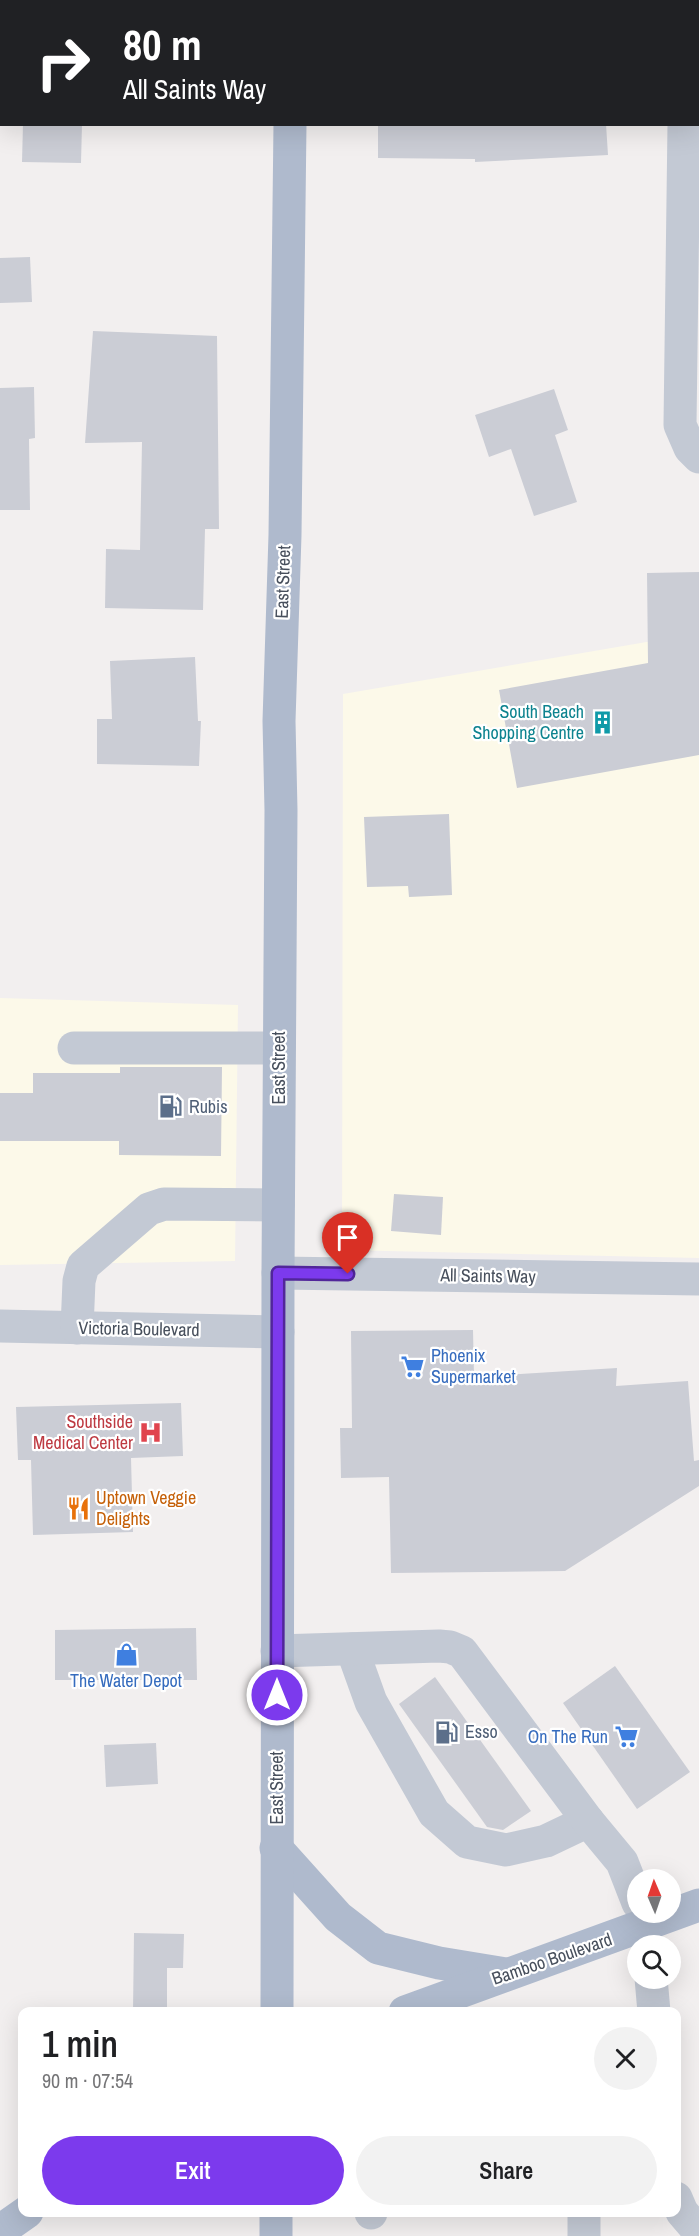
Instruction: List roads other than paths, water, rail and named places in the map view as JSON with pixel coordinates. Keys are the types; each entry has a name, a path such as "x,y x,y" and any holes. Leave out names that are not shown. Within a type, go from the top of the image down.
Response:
{"main road":[{"name":"East Street","path":"277,2007 281,810 279,721 285,535 290,126"},
{"path":"276,1848 338,1917 378,1948 439,1963 507,1974"},
{"name":"Bamboo Boulevard","path":"681,1910 699,1905"},
{"name":"Bamboo Boulevard","path":"418,2007 640,1923"},
{"path":"0,2230 20,2217"},
{"path":"276,2217 276,2236"}],"street":[{"path":"684,126 680,425 690,448 699,457"},
{"path":"74,1048 279,1048"},
{"path":"77,1328 79,1281 83,1266 148,1209 164,1204 278,1205"},
{"name":"All Saints Way","path":"278,1273 699,1279"},
{"name":"Victoria Boulevard","path":"0,1326 278,1332"},
{"path":"277,1651 439,1646 450,1647 462,1652 588,1821 622,1862 627,1876"},
{"path":"352,1649 371,1702 434,1813 467,1842 506,1850 546,1841 588,1821"},
{"path":"652,1989 654,2007"},
{"path":"681,2210 699,2232"},
{"path":"584,2217 585,2236"}],"place":[{"name":"South Beach Shopping Centre","path":"602,722"},
{"name":"Rubis","path":"171,1107"},
{"name":"Phoenix Supermarket","path":"413,1366"},
{"name":"Southside Medical Center","path":"151,1432"},
{"name":"Uptown Veggie Delights","path":"78,1508"},
{"name":"The Water Depot","path":"126,1655"},
{"name":"Esso","path":"447,1732"},
{"name":"On The Run","path":"626,1737"}]}
